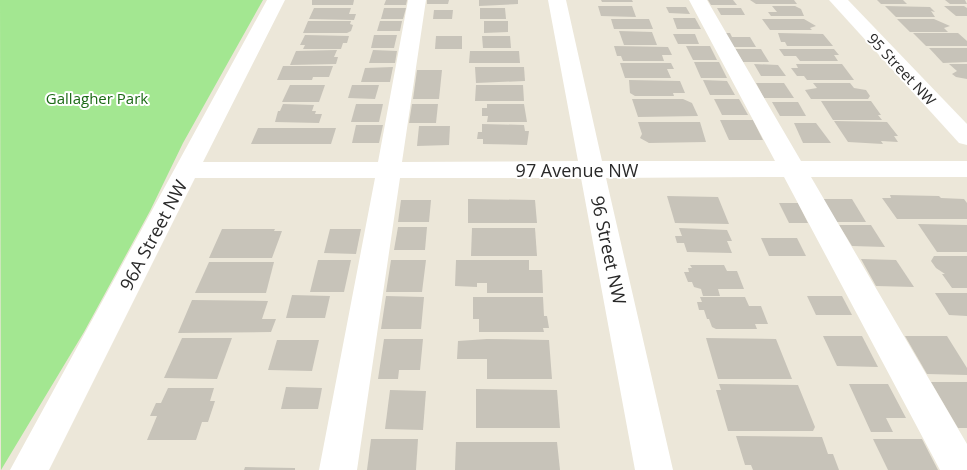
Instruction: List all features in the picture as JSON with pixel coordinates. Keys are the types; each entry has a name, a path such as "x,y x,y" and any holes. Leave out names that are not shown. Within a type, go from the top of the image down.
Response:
{"street":[{"name":"96A Street NW","path":"29,470 276,0"},
{"path":"338,470 417,0"},
{"name":"96 Street NW","path":"557,0 654,470"},
{"path":"698,0 961,470"},
{"name":"95 Street NW","path":"838,0 967,138"},
{"name":"97 Avenue NW","path":"187,170 967,169"}],"green space":[{"name":"Gallagher Park","path":"0,0 263,0 183,143 150,211 84,332 1,470"}],"building":[{"path":"312,0 354,0 353,5 312,5"},
{"path":"386,0 407,0 406,5 384,5"},
{"path":"427,0 449,0 448,4 427,4"},
{"path":"479,0 518,0 518,4 479,6"},
{"path":"601,0 632,0 633,2 602,2"},
{"path":"708,0 733,0 737,5 711,5"},
{"path":"750,0 794,0 797,4 756,4"},
{"path":"877,0 903,0 907,4 881,4"},
{"path":"945,0 965,0 967,4 950,4"},
{"path":"598,6 632,6 636,17 601,16"},
{"path":"772,6 795,6 801,9 804,16 771,16 768,12 777,12"},
{"path":"885,6 930,7 935,12 931,11 935,17 896,17"},
{"path":"944,6 964,6 967,8 967,16 956,16"},
{"path":"666,7 686,7 690,14 669,13"},
{"path":"314,8 351,8 349,14 356,14 354,20 309,19"},
{"path":"384,8 406,8 403,19 381,19"},
{"path":"480,8 505,8 506,19 480,19"},
{"path":"717,8 741,8 745,15 721,15"},
{"path":"434,10 453,10 452,19 433,19"},
{"path":"673,18 695,18 701,29 677,29"},
{"path":"611,19 649,19 653,29 614,29"},
{"path":"762,19 804,19 816,26 810,28 812,30 770,30"},
{"path":"897,19 934,19 950,26 944,28 948,32 910,32"},
{"path":"308,21 351,21 350,24 353,25 351,31 347,33 303,33"},
{"path":"380,21 402,21 400,31 377,31"},
{"path":"484,21 508,21 508,32 484,33"},
{"path":"619,31 652,32 657,45 624,45"},
{"path":"722,33 730,33 732,37 750,37 756,47 734,47"},
{"path":"778,33 823,34 833,46 787,46 785,42 781,42"},
{"path":"913,33 958,33 967,41 967,46 926,46"},
{"path":"673,34 695,34 699,44 678,44"},
{"path":"305,35 349,36 347,43 343,43 341,49 303,49 305,45 300,45"},
{"path":"374,35 397,35 394,48 371,48"},
{"path":"436,36 462,36 462,49 435,49"},
{"path":"482,36 510,36 511,48 483,48"},
{"path":"614,46 668,47 672,55 662,55 664,61 623,61 621,56 617,56"},
{"path":"686,46 710,46 717,60 693,60"},
{"path":"929,48 967,48 967,62 943,63"},
{"path":"735,49 761,49 769,62 743,62"},
{"path":"779,49 834,49 839,55 834,55 838,61 800,61 796,56 784,56"},
{"path":"337,50 334,57 338,57 336,64 290,65 296,51"},
{"path":"373,50 397,51 395,63 369,63"},
{"path":"470,51 519,51 520,63 469,63"},
{"path":"694,62 719,62 727,78 701,78"},
{"path":"620,63 671,63 674,69 667,69 671,78 625,78"},
{"path":"754,64 778,65 786,76 761,76"},
{"path":"796,64 842,64 854,80 807,80 804,76 797,76 791,68 798,68"},
{"path":"949,64 967,64 967,79 956,77 952,74 957,71"},
{"path":"283,66 333,66 329,77 313,77 312,80 277,80"},
{"path":"393,67 390,82 361,82 365,68"},
{"path":"475,67 524,67 525,81 476,83"},
{"path":"417,70 442,70 439,99 413,99"},
{"path":"629,80 680,81 685,93 673,93 674,96 635,96 630,93"},
{"path":"703,80 727,81 735,95 710,95"},
{"path":"756,83 784,83 794,98 764,98"},
{"path":"813,83 850,83 854,88 866,90 870,96 868,99 811,99 805,90 817,88"},
{"path":"290,85 325,85 319,102 282,102"},
{"path":"352,85 379,85 375,99 348,98"},
{"path":"476,85 523,85 524,101 475,101"},
{"path":"632,99 683,99 692,103 698,116 638,117"},
{"path":"714,99 739,99 748,115 722,115"},
{"path":"821,101 871,101 881,115 878,115 882,120 833,120"},
{"path":"772,102 798,102 806,116 780,116"},
{"path":"283,104 314,105 312,111 316,111 315,114 322,114 319,123 275,122 278,111 280,111"},
{"path":"356,104 383,104 379,122 351,122"},
{"path":"412,104 438,104 436,123 409,123"},
{"path":"487,104 524,104 527,122 487,122 488,116 482,116 482,108 487,108"},
{"path":"720,120 753,120 763,140 729,140"},
{"path":"834,121 887,122 898,136 894,136 898,142 881,141 883,144 848,142"},
{"path":"638,122 700,122 706,142 649,143 640,138 642,134"},
{"path":"794,123 816,123 831,143 803,143"},
{"path":"482,124 524,125 525,131 529,131 527,145 483,144 483,139 477,139 478,132 482,132"},
{"path":"356,125 383,125 379,143 352,143"},
{"path":"419,126 450,126 449,145 417,146"},
{"path":"258,128 336,128 331,144 251,144"},
{"path":"890,195 939,196 941,198 964,199 967,203 967,219 897,219 882,198 891,198"},
{"path":"667,196 718,197 729,224 675,223"},
{"path":"468,199 535,200 537,223 468,223"},
{"path":"821,199 852,199 866,222 834,222"},
{"path":"401,200 431,200 429,222 398,222"},
{"path":"779,203 798,203 808,223 789,223"},
{"path":"918,224 967,225 967,252 937,252"},
{"path":"839,225 871,225 885,247 852,246"},
{"path":"398,227 427,227 425,250 394,250"},
{"path":"472,228 535,228 537,256 471,256"},
{"path":"679,228 727,230 732,241 727,241 732,253 687,252 684,243 677,243 675,236 682,236"},
{"path":"222,229 275,229 274,231 282,231 272,258 209,258"},
{"path":"330,229 361,229 356,254 324,253"},
{"path":"761,238 797,238 806,256 769,256"},
{"path":"934,256 967,256 967,288 952,288 942,274 945,274 936,268 931,261"},
{"path":"861,259 896,260 914,287 876,286"},
{"path":"318,260 351,260 344,292 310,292"},
{"path":"391,260 426,260 422,292 386,292"},
{"path":"456,260 529,260 529,270 542,270 543,293 487,293 487,283 477,283 477,287 455,286"},
{"path":"209,262 274,262 266,293 195,293"},
{"path":"690,265 724,265 727,271 737,271 744,289 718,289 720,296 703,296 701,289 694,287 692,282 688,282 684,272 689,272 688,268 692,268"},
{"path":"935,293 967,293 967,316 949,315"},
{"path":"292,295 330,296 325,318 286,318"},
{"path":"386,296 424,297 421,329 381,329"},
{"path":"807,296 842,296 852,315 816,315"},
{"path":"473,297 543,297 544,316 547,316 549,328 543,328 544,332 479,332 479,319 473,319"},
{"path":"700,297 745,297 749,306 761,306 768,324 755,324 757,329 716,329 712,327 704,310 699,310 697,302 702,302"},
{"path":"192,300 268,301 262,319 276,319 271,332 178,333"},
{"path":"823,336 862,336 878,367 837,366"},
{"path":"905,336 947,336 967,368 967,375 927,374"},
{"path":"182,338 232,338 217,379 164,378"},
{"path":"706,338 776,339 792,379 718,379"},
{"path":"384,339 423,339 420,370 399,370 398,379 378,379"},
{"path":"487,339 549,340 552,379 487,379 487,359 457,359 458,341"},
{"path":"277,340 319,340 312,371 268,370"},
{"path":"931,382 967,382 967,428 958,428"},
{"path":"719,384 798,385 815,427 813,431 728,431 716,390 721,390"},
{"path":"849,384 888,384 906,418 886,418 893,432 871,432"},
{"path":"286,387 322,388 318,409 281,409"},
{"path":"168,388 214,388 210,401 215,401 208,422 202,422 196,440 147,440 157,416 150,416 156,403 161,403"},
{"path":"476,389 557,390 560,428 476,428"},
{"path":"390,390 426,391 423,430 385,429"},
{"path":"736,436 822,437 828,454 833,454 839,470 753,470 751,465 745,465"},
{"path":"371,439 418,439 416,470 367,470"},
{"path":"873,439 922,439 938,470 888,470"},
{"path":"456,442 557,442 560,470 455,470"},
{"path":"245,467 295,468 295,470 244,470"}]}
